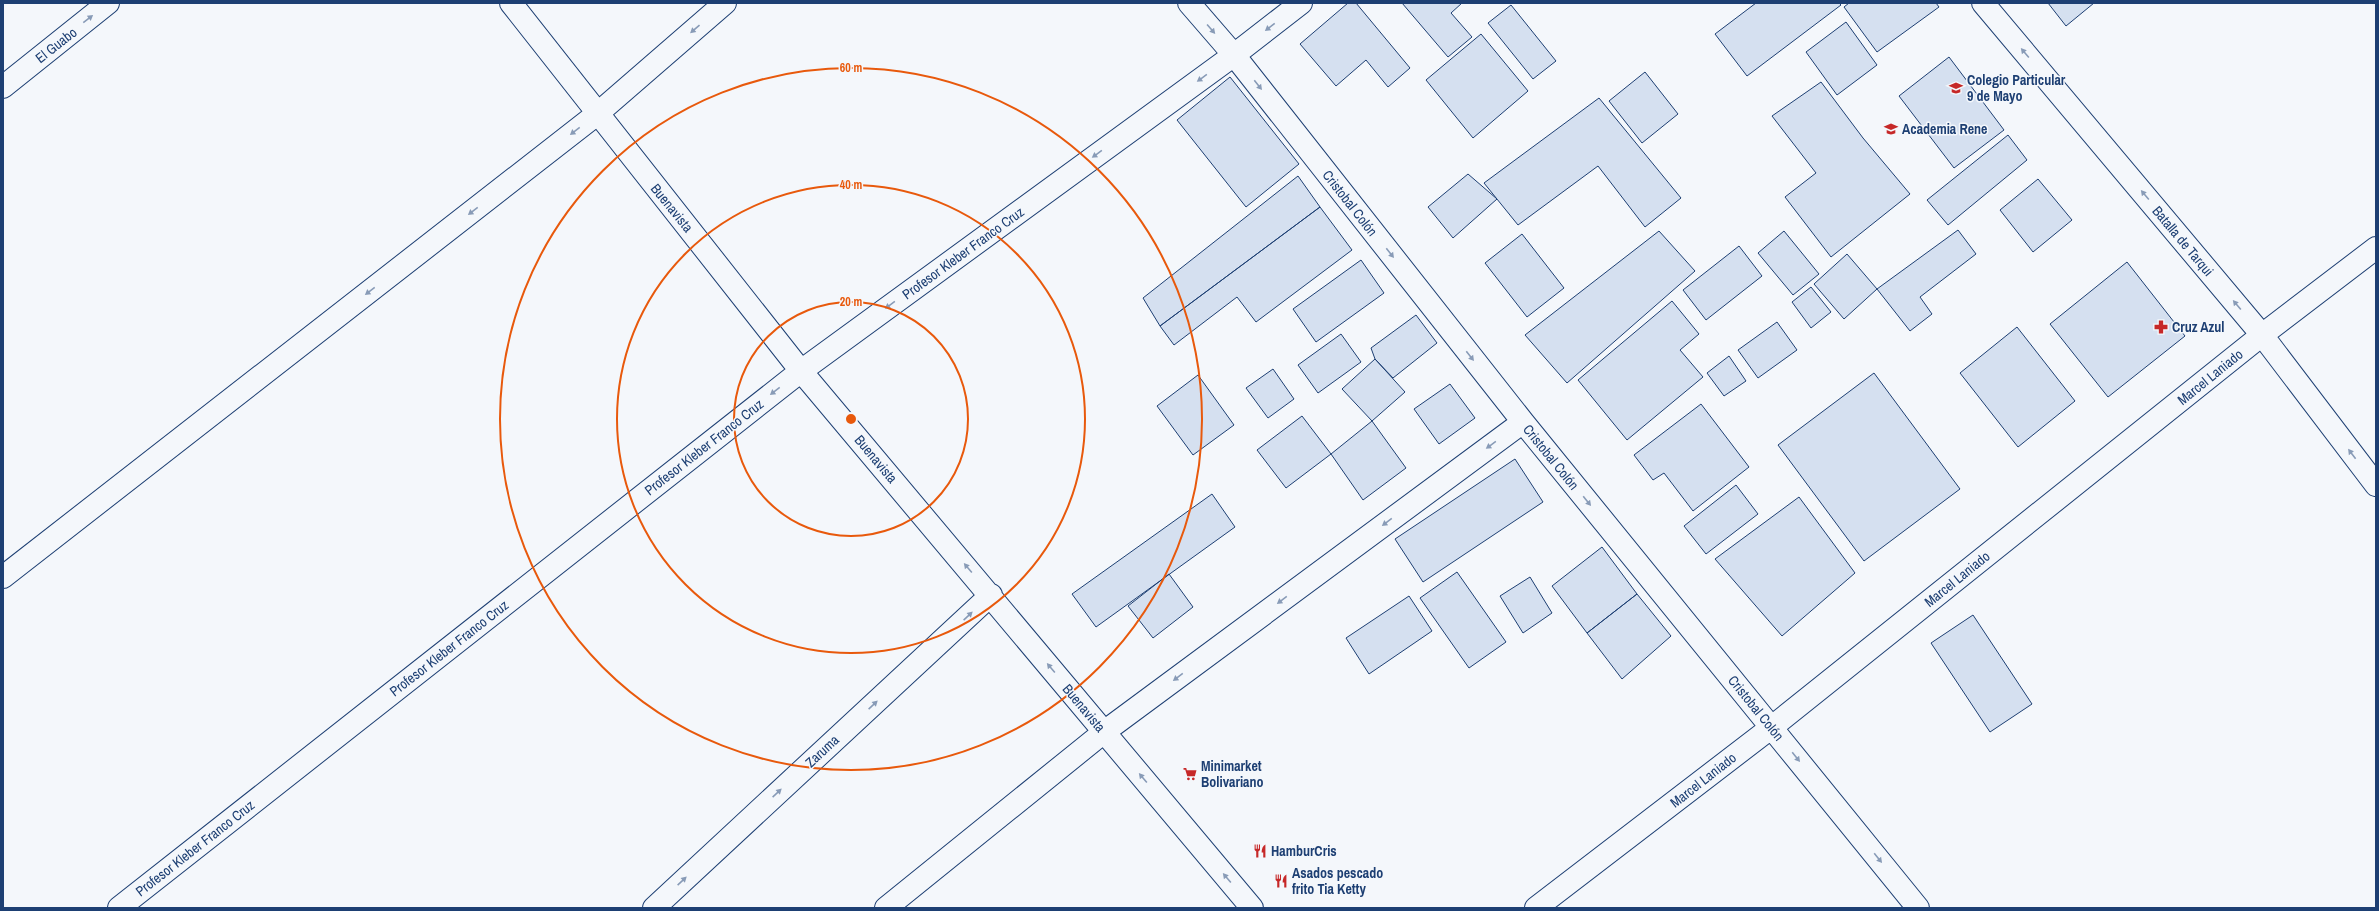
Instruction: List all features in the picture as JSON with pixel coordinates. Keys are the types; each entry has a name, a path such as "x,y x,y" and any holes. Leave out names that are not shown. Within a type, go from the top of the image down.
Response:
{"street":[{"name":"El Guabo","path":"3,87 108,3"},
{"name":"Buenavista","path":"510,3 801,370 1252,908"},
{"path":"3,577 597,114 725,3"},
{"name":"Cristobal Colón","path":"1189,3 1234,55 1523,422 1918,908"},
{"name":"Profesor Kleber Franco Cruz","path":"119,908 801,370 1234,55 1300,3"},
{"name":"Batalla de Tarqui","path":"1983,3 2262,335 2376,485"},
{"name":"Marcel Laniado","path":"1536,908 1772,727 2262,335 2376,248"},
{"path":"886,908 1104,732 1523,422"},
{"name":"Zaruma","path":"654,908 991,595"}],"building":[{"path":"1348,3 1356,3 1410,68 1388,87 1366,60 1336,86 1300,44"},
{"path":"1402,3 1462,3 1451,13 1472,37 1448,57"},
{"path":"1756,3 1839,3 1841,5 1747,76 1715,34"},
{"path":"1849,3 1936,3 1939,7 1877,52 1844,7"},
{"path":"2048,3 2094,3 2066,26"},
{"path":"1511,5 1556,61 1533,79 1488,23"},
{"path":"1846,22 1877,65 1837,95 1806,52"},
{"path":"1481,34 1528,91 1473,138 1426,80"},
{"path":"1949,57 2004,130 1954,168 1899,96"},
{"path":"1645,72 1678,114 1642,143 1609,101"},
{"path":"1230,77 1299,164 1246,207 1177,120"},
{"path":"1821,82 1863,138 1910,194 1831,257 1785,197 1816,173 1772,116"},
{"path":"1599,98 1681,198 1645,227 1598,166 1518,225 1484,183"},
{"path":"2008,135 2027,160 1948,225 1927,200"},
{"path":"1468,174 1497,199 1453,238 1428,207"},
{"path":"1298,176 1320,207 1160,326 1143,298"},
{"path":"2038,179 2072,220 2033,252 2000,210"},
{"path":"1320,207 1352,250 1256,322 1237,297 1174,345 1160,326"},
{"path":"1958,230 1976,254 1920,297 1932,314 1910,331 1877,289"},
{"path":"1659,231 1695,271 1567,383 1525,335"},
{"path":"1784,231 1819,274 1793,295 1758,253"},
{"path":"1522,234 1564,288 1527,317 1485,263"},
{"path":"1739,246 1762,276 1706,320 1683,290"},
{"path":"1847,254 1877,289 1844,319 1814,284"},
{"path":"1361,260 1384,293 1316,342 1293,309"},
{"path":"2127,262 2185,336 2108,397 2050,324"},
{"path":"1811,287 1831,312 1811,328 1792,302"},
{"path":"1672,301 1699,334 1680,350 1703,377 1627,440 1578,380"},
{"path":"1416,315 1437,343 1393,378 1375,359 1371,348"},
{"path":"1777,322 1797,350 1758,378 1738,350"},
{"path":"2017,327 2075,401 2018,447 1960,373"},
{"path":"1341,334 1361,362 1318,393 1298,365"},
{"path":"1729,356 1746,381 1724,396 1707,373"},
{"path":"1375,359 1405,392 1372,421 1342,389"},
{"path":"1273,369 1294,399 1268,418 1246,388"},
{"path":"1874,373 1960,489 1864,561 1778,445"},
{"path":"1198,375 1234,425 1193,455 1157,406"},
{"path":"1450,384 1475,418 1439,444 1414,409"},
{"path":"1701,404 1749,467 1693,511 1664,473 1653,480 1634,455"},
{"path":"1302,416 1331,454 1286,488 1257,450"},
{"path":"1372,421 1406,468 1363,500 1331,454"},
{"path":"1515,459 1543,502 1423,582 1395,539"},
{"path":"1736,485 1758,514 1706,554 1684,526"},
{"path":"1212,494 1235,527 1096,627 1072,594"},
{"path":"1799,497 1855,573 1782,636 1715,559"},
{"path":"1602,547 1637,594 1587,633 1552,586"},
{"path":"1457,572 1506,642 1469,668 1420,598"},
{"path":"1169,574 1193,607 1153,638 1128,606"},
{"path":"1530,577 1552,613 1523,633 1500,596"},
{"path":"1637,594 1671,636 1622,679 1587,633"},
{"path":"1409,596 1432,631 1369,674 1346,638"},
{"path":"1973,615 2032,704 1990,732 1931,643"}],"place":[{"name":"Colegio Particular 9 de Mayo","path":"1956,88"},
{"name":"Academia Rene","path":"1891,129"},
{"name":"Cruz Azul","path":"2161,327"},
{"name":"Minimarket Bolivariano","path":"1190,774"},
{"name":"HamburCris","path":"1260,851"},
{"name":"Asados pescado frito Tia Ketty","path":"1281,881"}]}
